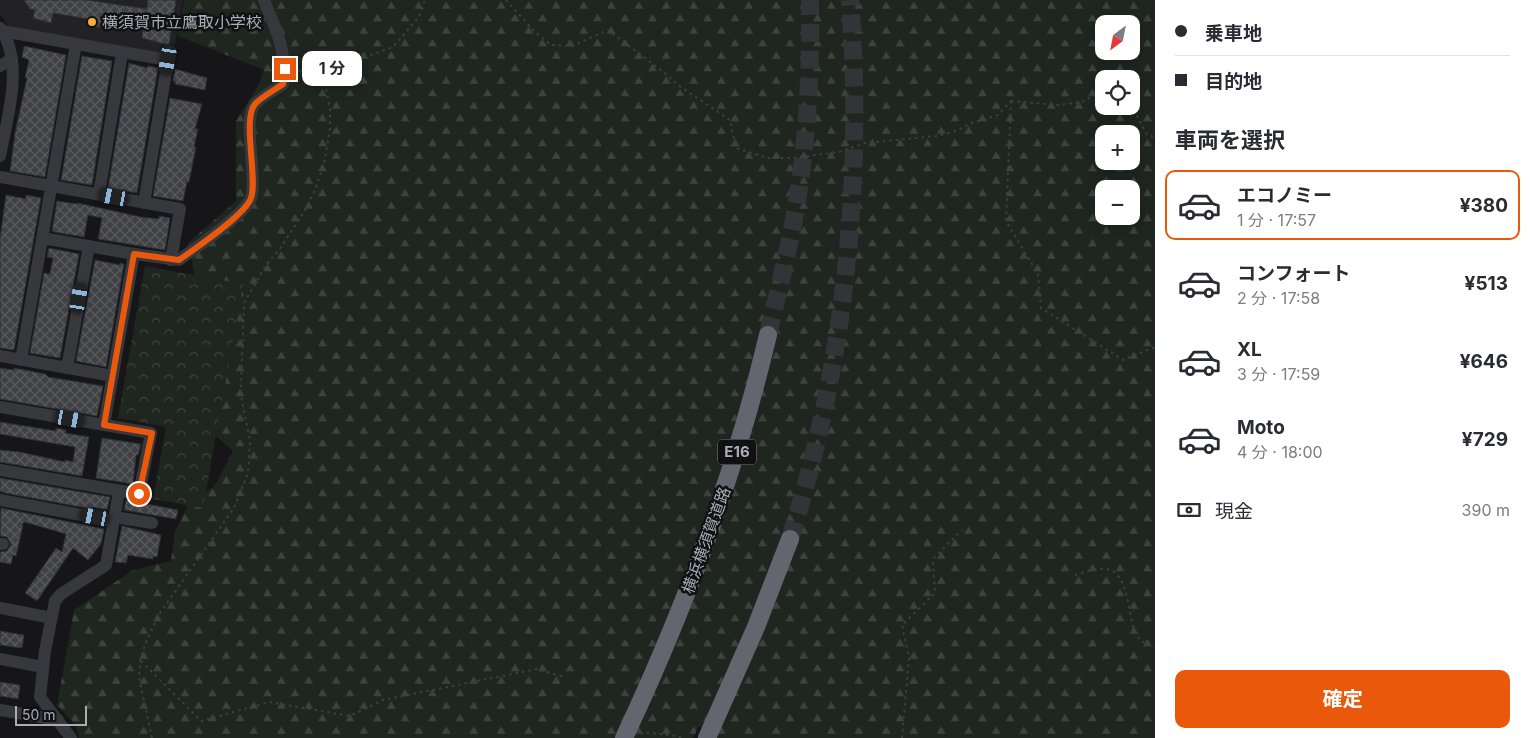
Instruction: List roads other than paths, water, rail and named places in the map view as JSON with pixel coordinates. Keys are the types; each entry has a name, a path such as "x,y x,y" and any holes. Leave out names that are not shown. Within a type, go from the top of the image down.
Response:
{"highway":[{"name":"横浜横須賀道路","path":"631,736 698,567 733,464 768,335"},
{"path":"707,738 756,626 790,539"}],"street":[{"path":"42,238 175,260 236,218 251,199 251,116 254,104 283,84 285,69 283,49 264,0"},
{"path":"1,29 122,53 168,60 144,203"},
{"path":"0,156 3,124 13,78 12,59 1,29"},
{"path":"21,360 76,44"},
{"path":"99,194 122,53"},
{"path":"0,66 12,59"},
{"path":"0,177 180,209 175,260"},
{"path":"67,368 89,246"},
{"path":"104,425 134,254"},
{"path":"0,356 113,376"},
{"path":"0,407 152,433 139,494 0,470"},
{"path":"71,738 40,697 43,667 55,601 61,594 106,565 119,491"},
{"path":"0,500 152,524"},
{"path":"0,608 52,618"},
{"path":"0,660 43,667"},
{"path":"0,710 58,720"}],"tunnel":[{"path":"768,335 791,235 801,176 808,101 810,0"},
{"path":"790,539 808,478 823,412 843,295 853,177 854,118 850,0"}],"place":[{"name":"横須賀市立鷹取小学校","path":"92,22"}]}
